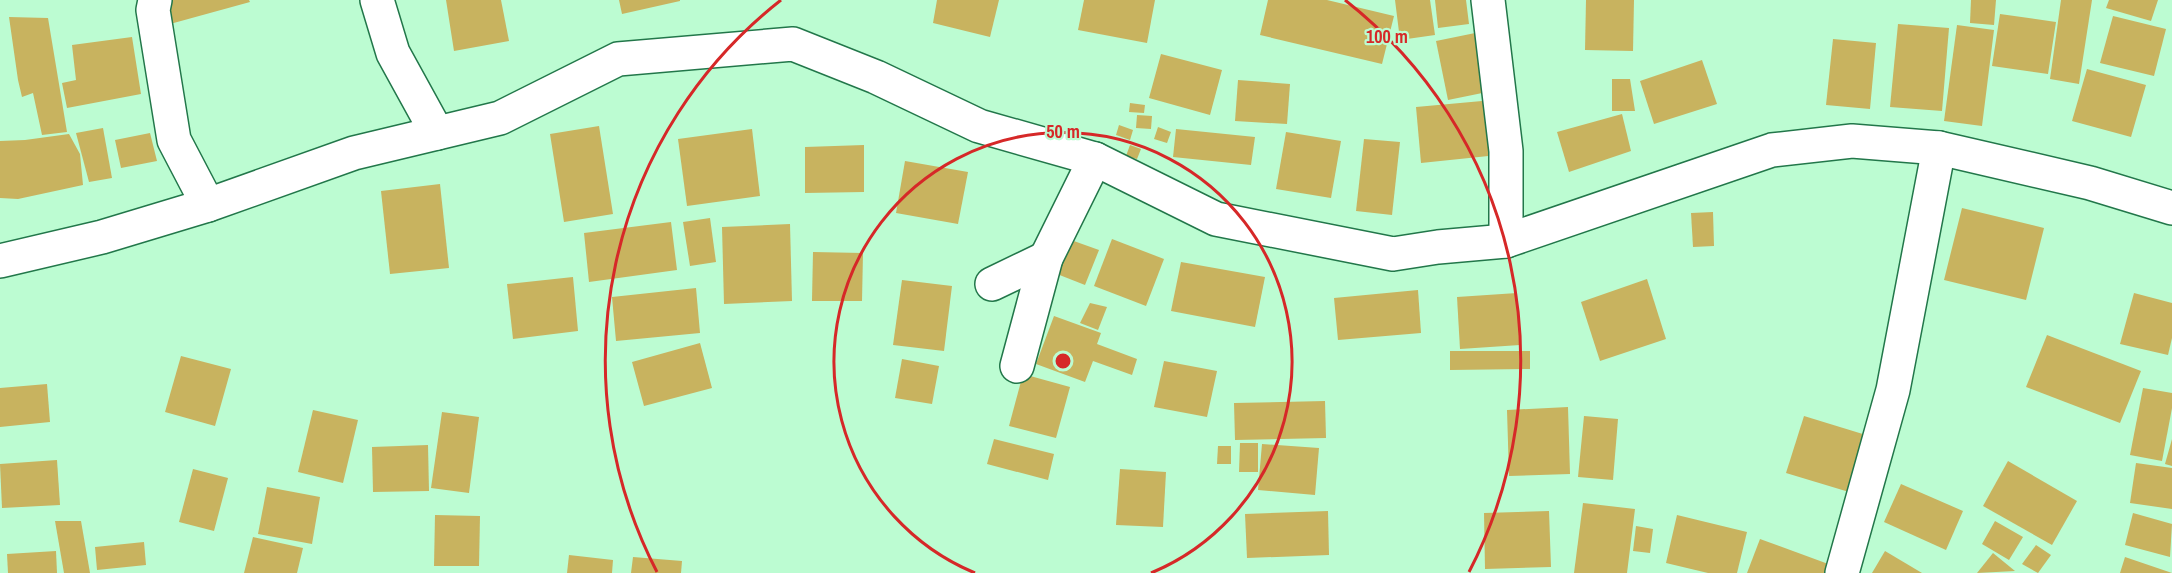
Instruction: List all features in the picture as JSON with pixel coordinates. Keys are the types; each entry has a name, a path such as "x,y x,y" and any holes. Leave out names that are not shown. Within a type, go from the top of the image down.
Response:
{"street":[{"path":"155,0 153,10 174,140 208,205"},
{"path":"377,0 393,53 437,133"},
{"path":"1488,0 1506,151 1506,241"},
{"path":"0,261 102,237 208,205 354,153 501,118 618,59 793,44 876,76 979,126 1095,159 1216,219 1393,254 1438,247 1506,241 1772,150 1852,141 1939,148 2090,183 2172,208"},
{"path":"1842,573 1893,390 1939,148"},
{"path":"1017,366 1046,258 1095,159"},
{"path":"992,284 1046,258"}],"building":[{"path":"170,0 249,0 250,2 170,24 164,2"},
{"path":"446,0 501,0 509,41 454,51"},
{"path":"619,0 680,0 680,1 622,14"},
{"path":"937,0 999,0 990,37 933,23"},
{"path":"1084,0 1155,0 1147,43 1078,30"},
{"path":"1268,0 1327,0 1394,16 1382,64 1260,35"},
{"path":"1395,0 1430,0 1435,35 1400,40"},
{"path":"1435,0 1466,0 1469,24 1438,28"},
{"path":"1586,0 1634,0 1633,51 1585,50"},
{"path":"1971,0 1996,0 1994,25 1970,23"},
{"path":"2061,0 2092,0 2079,84 2050,79"},
{"path":"2109,0 2158,0 2151,21 2106,8"},
{"path":"2000,14 2056,22 2048,74 1992,66"},
{"path":"2113,16 2166,29 2154,76 2100,63"},
{"path":"9,17 48,18 67,132 42,135 33,93 22,97"},
{"path":"1898,24 1949,28 1942,111 1890,107"},
{"path":"1957,25 1994,30 1982,126 1944,121"},
{"path":"1485,31 1497,90 1448,100 1436,41"},
{"path":"132,37 141,94 67,108 62,83 76,80 72,45"},
{"path":"1833,39 1876,43 1870,109 1826,105"},
{"path":"1161,54 1222,70 1210,115 1149,98"},
{"path":"1702,60 1717,104 1654,124 1640,81"},
{"path":"2087,69 2146,85 2131,137 2072,121"},
{"path":"1612,79 1630,79 1635,111 1612,111"},
{"path":"1238,80 1290,84 1287,124 1235,121"},
{"path":"1493,100 1498,155 1421,163 1416,107"},
{"path":"1130,103 1145,105 1144,113 1129,112"},
{"path":"1622,114 1631,151 1569,172 1557,132"},
{"path":"1137,115 1152,116 1151,129 1136,128"},
{"path":"1119,125 1133,130 1130,140 1116,135"},
{"path":"599,126 613,214 564,222 550,134"},
{"path":"1158,127 1171,132 1167,143 1154,139"},
{"path":"103,128 112,178 89,182 76,133"},
{"path":"752,129 760,196 687,206 678,139"},
{"path":"1176,129 1255,137 1251,165 1173,157"},
{"path":"1286,132 1341,141 1331,198 1276,189"},
{"path":"150,133 157,161 121,168 115,140"},
{"path":"69,134 80,154 83,185 18,199 0,198 0,141"},
{"path":"1364,139 1400,142 1392,215 1356,211"},
{"path":"864,145 864,192 805,193 805,147"},
{"path":"1130,145 1141,149 1137,159 1126,156"},
{"path":"905,161 968,172 958,224 896,213"},
{"path":"440,184 449,268 390,274 381,191"},
{"path":"1962,208 2044,228 2026,300 1944,280"},
{"path":"1713,212 1714,246 1693,247 1691,213"},
{"path":"710,218 716,262 690,266 683,222"},
{"path":"671,222 677,270 589,282 584,233"},
{"path":"790,224 792,301 724,304 722,227"},
{"path":"1112,239 1164,259 1146,306 1094,286"},
{"path":"1071,240 1099,250 1085,285 1057,274"},
{"path":"813,252 863,253 862,301 812,301"},
{"path":"1181,262 1265,277 1255,327 1171,311"},
{"path":"573,277 578,331 513,339 507,284"},
{"path":"1647,279 1666,339 1600,361 1581,302"},
{"path":"902,280 952,286 944,351 893,345"},
{"path":"696,288 700,333 616,341 612,297"},
{"path":"1418,290 1421,333 1338,340 1334,298"},
{"path":"1517,293 1520,345 1460,349 1457,297"},
{"path":"2134,293 2172,303 2172,338 2168,355 2120,344"},
{"path":"1090,303 1107,307 1098,330 1080,323"},
{"path":"1054,316 1101,333 1097,344 1137,359 1132,375 1093,361 1085,382 1036,364"},
{"path":"2047,335 2141,371 2120,423 2026,387"},
{"path":"700,343 712,388 644,406 632,362"},
{"path":"1450,351 1530,351 1530,369 1450,370"},
{"path":"181,356 231,369 215,426 165,412"},
{"path":"902,359 939,366 932,404 895,398"},
{"path":"1164,361 1217,371 1207,417 1154,407"},
{"path":"1023,374 1070,387 1056,438 1009,426"},
{"path":"47,384 50,422 0,427 0,388"},
{"path":"2143,388 2172,393 2172,408 2162,461 2130,455"},
{"path":"1325,401 1326,438 1235,440 1234,403"},
{"path":"1568,407 1570,474 1509,476 1507,410"},
{"path":"313,410 358,420 343,483 298,472"},
{"path":"442,412 479,417 469,493 431,488"},
{"path":"1584,416 1618,419 1613,480 1578,477"},
{"path":"1804,416 1866,435 1849,492 1786,473"},
{"path":"994,439 1054,454 1048,480 987,464"},
{"path":"2172,439 2172,466 2165,464"},
{"path":"1240,443 1258,443 1258,472 1239,472"},
{"path":"1262,444 1319,448 1315,495 1258,490"},
{"path":"428,445 429,491 373,492 372,447"},
{"path":"1218,446 1231,446 1231,464 1217,464"},
{"path":"57,460 60,505 2,508 0,464"},
{"path":"2008,461 2077,501 2052,545 1983,506"},
{"path":"2136,463 2172,468 2172,509 2130,503"},
{"path":"193,469 228,478 214,531 179,522"},
{"path":"1120,469 1166,472 1163,527 1116,525"},
{"path":"1901,484 1963,511 1946,550 1884,522"},
{"path":"267,487 320,497 312,544 258,534"},
{"path":"1583,503 1635,509 1627,573 1574,573"},
{"path":"1328,511 1329,555 1247,558 1245,514"},
{"path":"1549,511 1551,567 1485,569 1484,513"},
{"path":"2133,513 2172,524 2170,557 2125,545"},
{"path":"435,515 480,516 479,566 434,566"},
{"path":"1677,515 1747,532 1737,573 1708,573 1666,563"},
{"path":"55,521 81,521 90,573 64,573"},
{"path":"1995,521 2023,537 2009,560 1982,544"},
{"path":"1636,526 1653,529 1650,553 1633,551"},
{"path":"253,537 303,548 297,573 244,573"},
{"path":"1760,539 1831,565 1828,573 1747,573"},
{"path":"144,542 146,565 97,570 95,547"},
{"path":"2036,545 2051,555 2038,573 2022,564"},
{"path":"56,551 57,573 8,573 7,554"},
{"path":"1885,551 1922,573 1872,573"},
{"path":"1993,553 2015,571 1977,573"},
{"path":"569,555 613,560 612,573 567,573"},
{"path":"633,557 682,561 681,573 631,573"},
{"path":"2125,557 2172,573 2120,573"}]}
